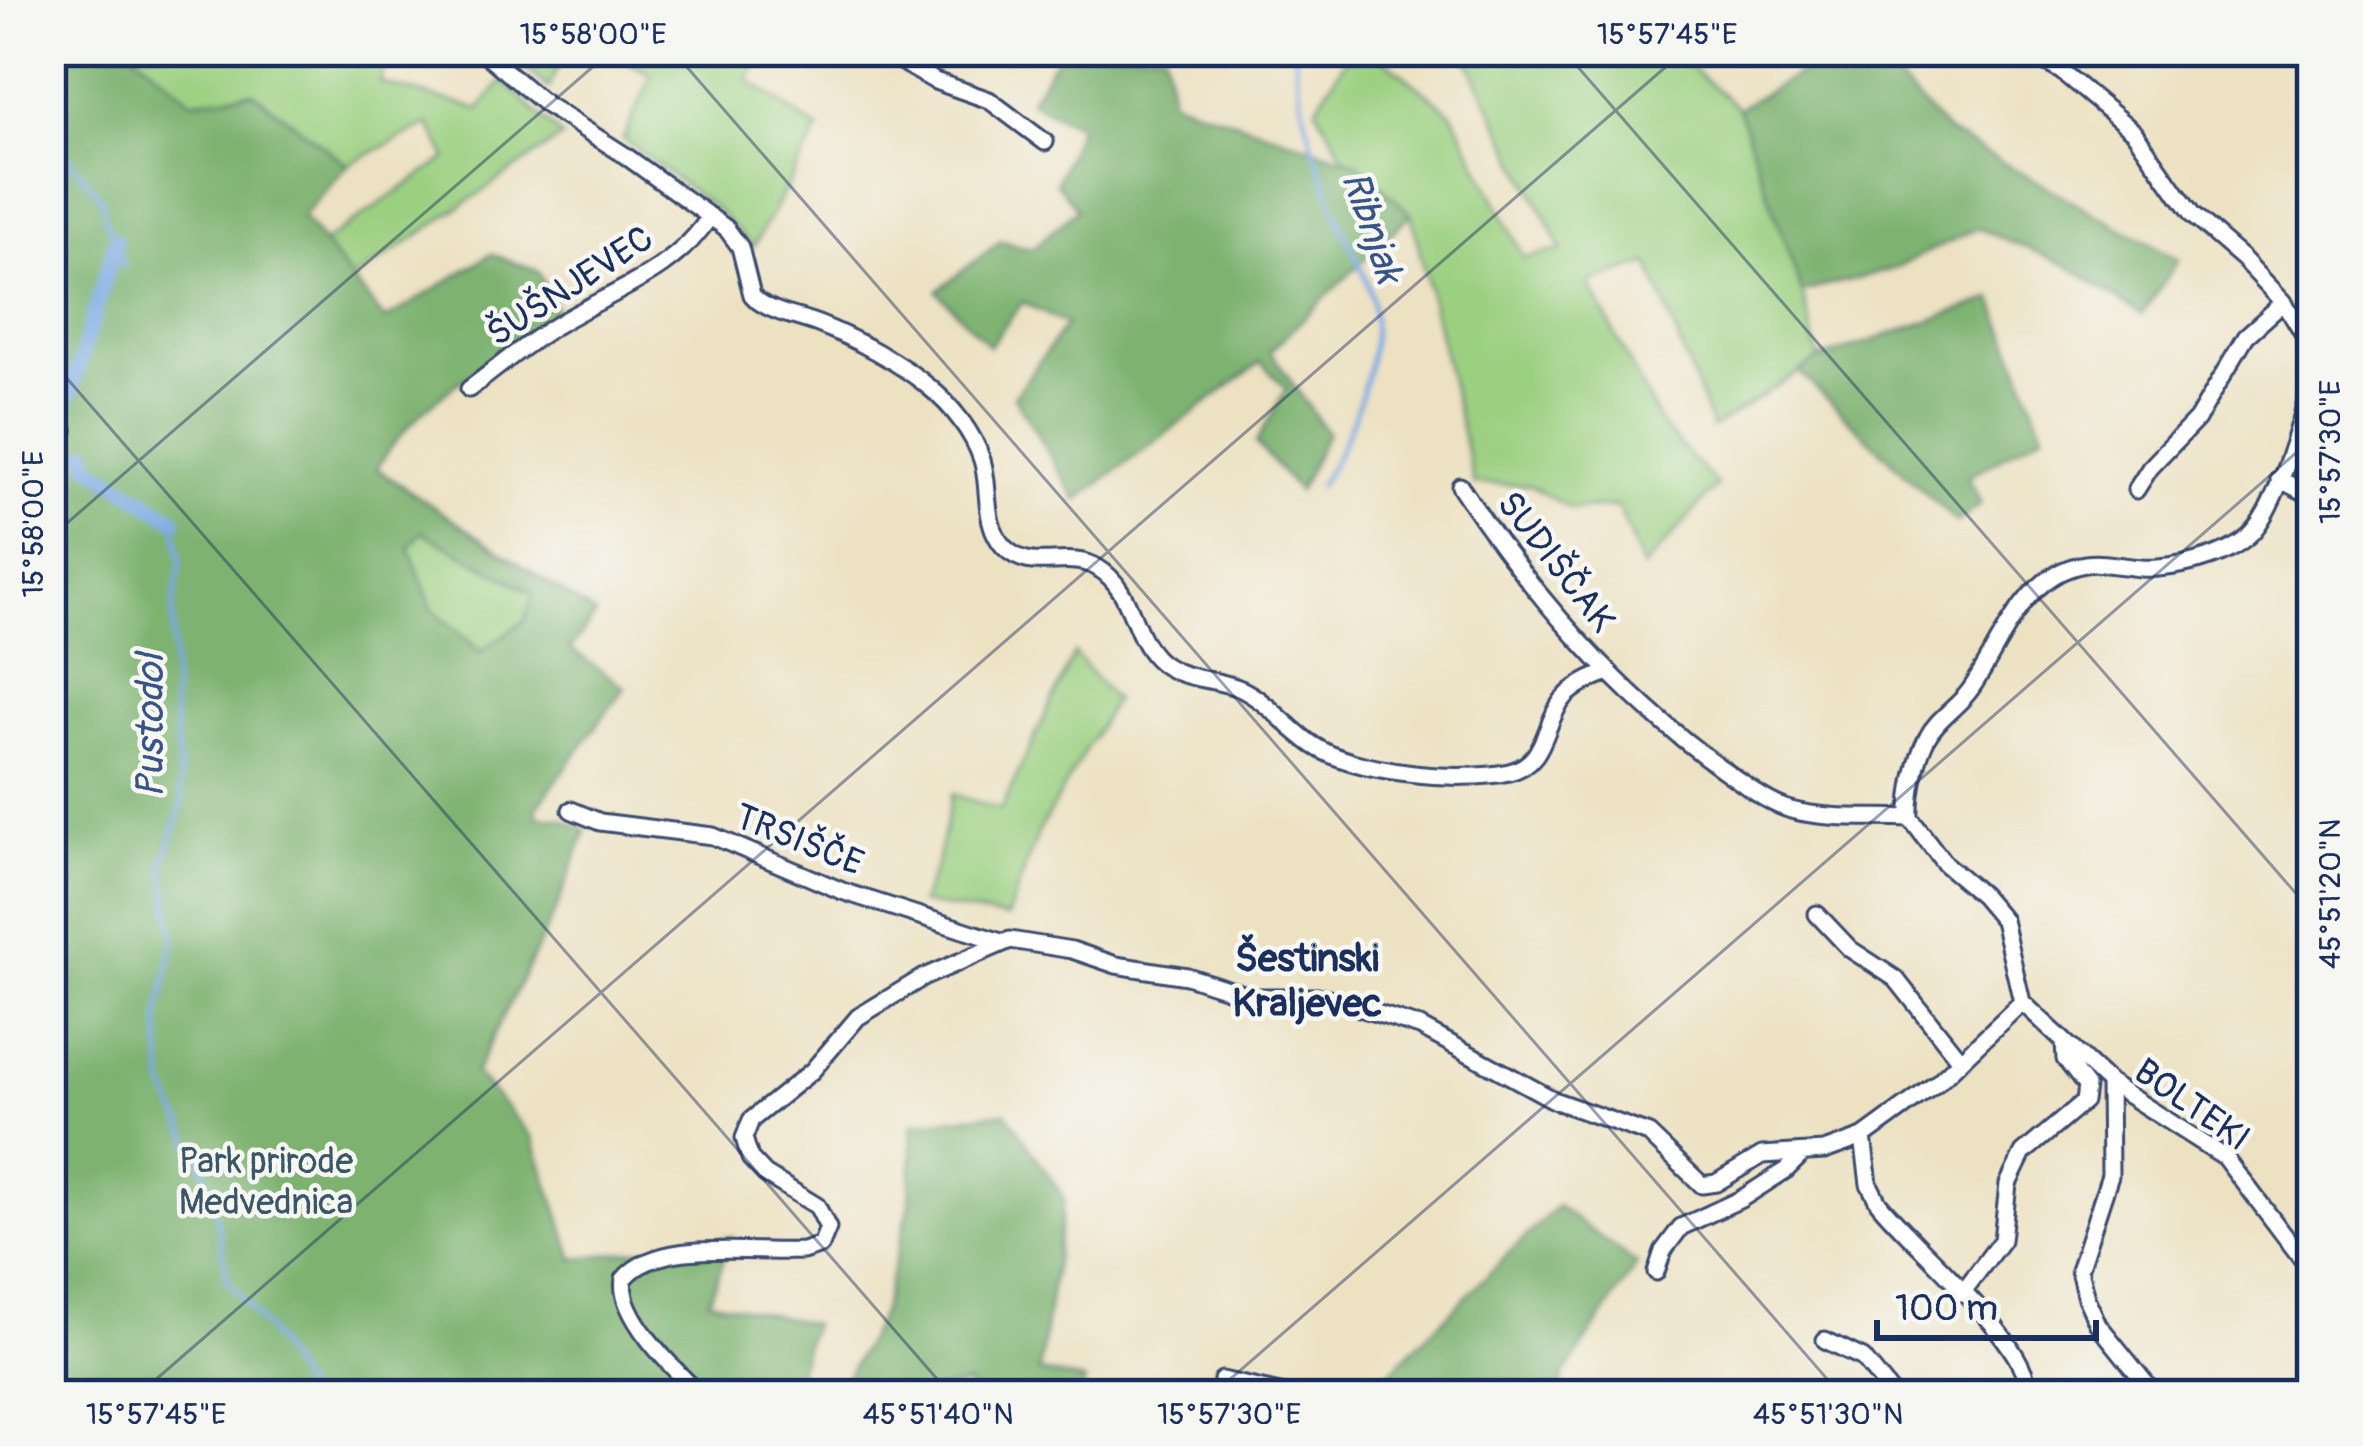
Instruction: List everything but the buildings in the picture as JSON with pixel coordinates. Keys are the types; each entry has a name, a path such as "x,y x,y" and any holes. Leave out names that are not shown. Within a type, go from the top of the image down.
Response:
{"street":[{"path":"482,51 545,104 726,228 740,247 752,296 758,302 819,324 930,388 953,412 982,460 994,531 1014,556 1038,564 1073,560 1101,570 1120,591 1146,645 1162,664 1245,691 1329,754 1388,771 1510,771 1538,752 1563,699 1583,682 1606,673 1702,754 1775,804 1811,814 1910,818"},
{"path":"883,51 935,81 989,100 1045,142"},
{"path":"2025,51 2061,71 2120,119 2153,155 2192,215 2284,302 2312,349"},
{"name":"ŠUŠNJEVEC","path":"469,389 532,340 664,265 694,239 710,216"},
{"path":"2136,490 2203,410 2246,336 2284,302"},
{"path":"700,1395 633,1317 622,1295 624,1279 647,1260 673,1254 803,1251 821,1245 828,1228 823,1213 795,1189 765,1174 750,1158 744,1138 751,1120 812,1070 858,1017 922,978 1001,942 1018,940 1072,950 1116,965 1186,976 1252,997 1325,997 1420,1027 1556,1101 1649,1134 1702,1185 1716,1183 1762,1155 1802,1154 1863,1137 1937,1083 2022,1002 2003,920 1972,885 1945,864 1910,818 1928,735 1969,691 2036,590 2076,565 2107,562 2154,569 2226,549 2256,528 2279,479 2312,378"},
{"path":"51,403 64,430"},
{"path":"2279,479 2304,492 2312,502"},
{"name":"SUDIŠČAK","path":"1460,487 1501,547 1606,673"},
{"name":"TRSIŠČE","path":"572,810 600,822 712,836 869,901 1001,942"},
{"path":"1817,914 1850,949 1896,979 1960,1060"},
{"name":"BOLTEKI","path":"2022,1002 2109,1083 2225,1157 2312,1272"},
{"path":"1962,1293 2002,1240 2008,1184 2023,1154 2084,1102 2086,1086 2065,1059 2064,1043"},
{"path":"2109,1083 2110,1174 2078,1270 2098,1324 2155,1395"},
{"path":"1863,1137 1866,1173 1877,1202 2010,1347 2029,1380 2028,1395"},
{"path":"1656,1272 1663,1251 1682,1227 1755,1190 1802,1154"},
{"path":"1825,1340 1863,1358 1893,1395"},
{"path":"1222,1380 1289,1395"}],"green space":[{"name":"Park prirode Medvednica","path":"51,51 132,51 192,101 253,92 348,165 302,217 385,320 491,254 538,271 559,317 434,401 393,444 377,469 596,615 570,649 625,687 536,808 538,816 563,819 586,830 557,908 475,1073 533,1138 574,1259 732,1237 709,1300 812,1324 791,1395 51,1395","holes":["422,532 534,593 524,621 480,652 432,609 409,547"]},
{"path":"132,51 387,51 380,83 479,109 503,81 562,137 352,280 323,243 447,158 429,124 348,165 253,92 192,101"},
{"path":"503,51 566,51 549,88"},
{"path":"606,51 763,51 748,80 819,130 753,247 716,209 623,139 652,75"},
{"path":"1061,51 1164,51 1172,100 1356,162 1411,214 1270,351 1327,433 1298,491 1256,443 1286,389 1261,362 1077,500 1014,396 1066,325 1023,302 989,346 937,291 1001,241 1032,249 1077,209 1056,183 1079,126 1029,101"},
{"path":"1351,51 1374,51 1453,114 1524,258 1562,250 1463,51 1673,51 1738,108 1802,292 1819,359 1712,428 1649,263 1589,283 1661,425 1717,485 1643,569 1618,507 1571,509 1529,485 1474,484 1411,214 1345,158 1316,108"},
{"path":"1840,51 1871,51 1949,133 2179,260 2141,315 2065,264 1978,228 1890,270 1802,292 1738,108"},
{"path":"1993,299 2044,432 1968,477 1981,504 1957,523 1799,372 1819,359"},
{"path":"421,531 534,594 524,621 481,652 432,609 409,547"},
{"path":"1074,653 1114,700 1038,833 1007,918 920,903 937,864 952,794 1001,810"},
{"path":"1006,1112 1064,1198 1039,1372 1085,1381 1080,1395 969,1395 970,1385 890,1395 837,1395 881,1314 910,1204 913,1123"},
{"path":"1557,1206 1637,1264 1564,1375 1559,1395 1367,1395"}],"waterway":[{"name":"Ribnjak","path":"1294,51 1310,136 1342,228 1365,277 1373,310 1363,390 1319,486"},
{"name":"Pustodol","path":"51,136 102,199 124,268"},
{"path":"70,394 116,240"},
{"path":"87,453 91,466 175,520"},
{"name":"Pustodol","path":"175,520 181,563 173,606 173,705 182,803 163,865 174,937 159,1017 164,1085 211,1185 227,1280 267,1330 307,1395"}],"district":[{"name":"Šestinski Kraljevec","path":"1307,980"}]}
